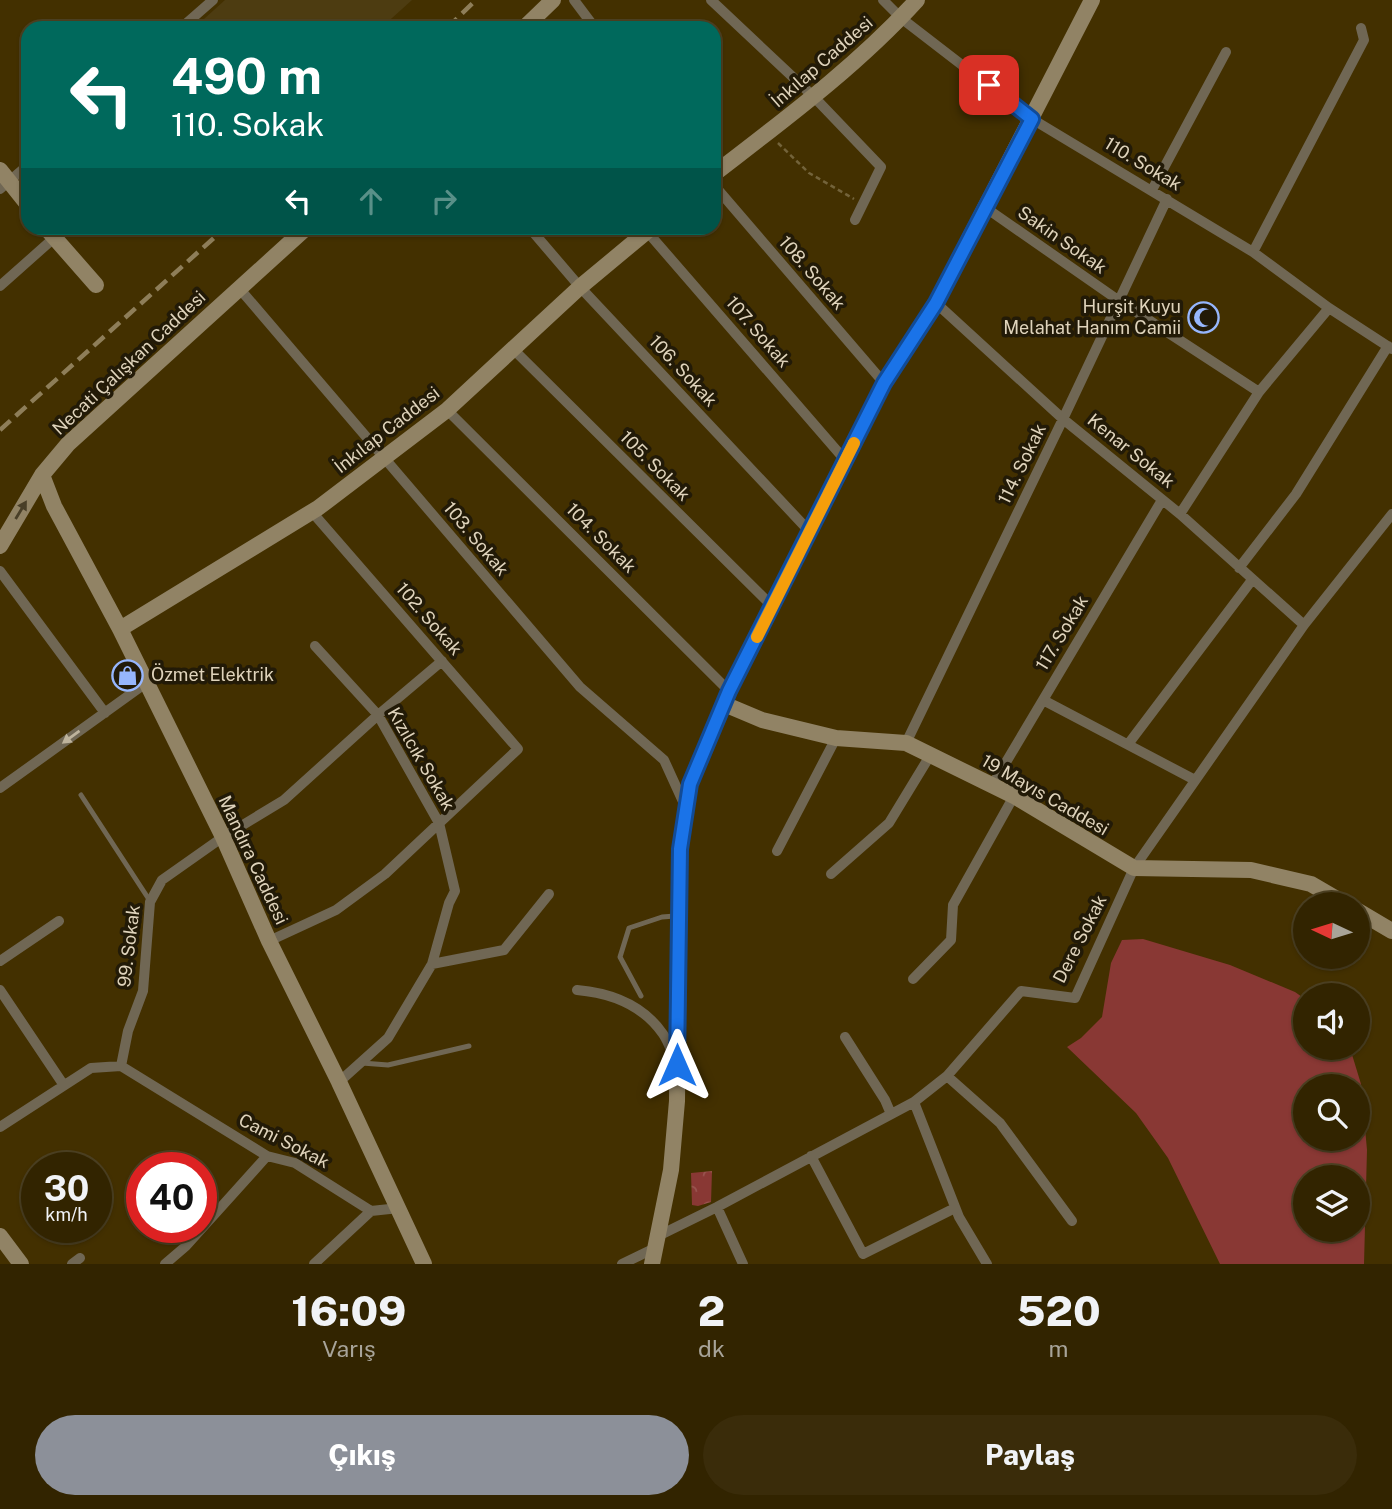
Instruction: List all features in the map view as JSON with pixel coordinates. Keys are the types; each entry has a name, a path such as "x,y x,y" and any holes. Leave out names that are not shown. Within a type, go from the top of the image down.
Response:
{"street":[{"path":"189,21 213,0"},
{"path":"531,21 552,0"},
{"path":"574,0 590,21"},
{"path":"711,0 814,97 881,167 855,220"},
{"name":"110. Sokak","path":"883,0 901,18 1032,119 1253,252 1329,308 1390,347"},
{"name":"İnkılap Caddesi","path":"721,169 814,97 901,18 917,0"},
{"path":"654,1250 671,1170 677,1101 680,849 690,784 727,697 884,383 936,303 1092,0"},
{"path":"1253,252 1364,40 1361,28"},
{"path":"1152,190 1226,52"},
{"path":"21,169 3,180 21,198"},
{"name":"108. Sokak","path":"721,193 884,383"},
{"name":"114. Sokak","path":"905,743 1167,199"},
{"name":"Sakin Sokak","path":"986,208 1118,300 1259,392"},
{"path":"0,286 47,235"},
{"path":"53,235 96,285"},
{"name":"Necati Çalışkan Caddesi","path":"0,546 42,475 68,444 298,235"},
{"name":"106. Sokak","path":"536,235 580,287 810,532"},
{"name":"İnkılap Caddesi","path":"120,629 312,512 447,410 640,235"},
{"name":"107. Sokak","path":"652,235 845,460"},
{"name":"103. Sokak","path":"239,288 580,687 664,760 686,808"},
{"name":"Kenar Sokak","path":"936,303 1063,419 1180,514 1304,625"},
{"path":"1180,514 1259,392 1329,308"},
{"path":"1239,568 1296,494 1390,347"},
{"name":"105. Sokak","path":"513,349 773,607"},
{"name":"104. Sokak","path":"447,410 727,697"},
{"name":"Mandıra Caddesi","path":"42,475 54,506 120,629 223,837 269,941 339,1082 424,1264"},
{"name":"117. Sokak","path":"992,784 1162,500"},
{"name":"102. Sokak","path":"312,512 518,749 439,824"},
{"name":"Dere Sokak","path":"622,1264 654,1250 717,1207 915,1102 947,1076 1021,991 1075,998 1134,868 1304,625 1392,514"},
{"path":"0,571 105,713"},
{"path":"1129,743 1252,580"},
{"name":"Kızılcık Sokak","path":"315,646 377,715 439,824 455,891 449,903 432,964 388,1038 339,1082"},
{"name":"99. Sokak","path":"121,1066 128,1031 143,991 150,902 162,880 223,837 284,800 377,715 443,661"},
{"path":"0,788 146,683"},
{"name":"19 Mayıs Caddesi","path":"727,697 762,720 836,738 905,743 1014,796 1134,868 1251,870 1311,884 1325,892"},
{"path":"1043,699 1195,780"},
{"path":"777,851 836,738"},
{"path":"831,874 889,823 931,754"},
{"path":"913,979 951,940 953,905 1014,796"},
{"path":"269,941 336,910 385,874 439,824"},
{"path":"432,964 503,950 549,894"},
{"path":"1370,918 1392,931"},
{"path":"0,961 59,921"},
{"path":"0,990 63,1084"},
{"path":"577,990 620,998 642,1014 663,1034 677,1065"},
{"path":"845,1037 891,1114"},
{"path":"0,1128 91,1068 121,1066"},
{"name":"Cami Sokak","path":"121,1066 267,1156 295,1163 371,1211"},
{"path":"947,1076 1000,1123 1072,1221"},
{"path":"915,1102 955,1208 987,1264"},
{"path":"165,1264 186,1246 267,1156"},
{"path":"811,1156 863,1254 955,1208"},
{"path":"717,1207 743,1264"},
{"path":"314,1264 371,1211 399,1208"},
{"path":"0,1236 21,1264"}],"lane":[{"path":"81,795 150,902"},
{"path":"641,996 620,957 629,928 662,917 678,916"},
{"path":"359,1063 388,1065 469,1046"}],"path":[{"path":"768,133 809,173 863,204"}],"shaded area":[{"path":"225,0 412,0 389,21 202,21"}],"green space":[{"path":"1143,939 1230,965 1293,991 1293,1060 1354,1060 1358,1074 1293,1074 1293,1151 1367,1151 1367,1165 1293,1165 1293,1242 1365,1242 1364,1264 1220,1264 1168,1158 1136,1113 1067,1047 1081,1038 1102,1017 1111,963 1122,940"},
{"path":"712,1171 711,1202 692,1205 691,1173"}],"railway":[{"path":"454,21 476,0"},
{"path":"0,430 217,235"}],"slow traffic":[{"path":"757,637 854,443"}],"place":[{"name":"Hurşit Kuyu Melahat Hanım Camii","path":"1204,317"},
{"name":"Özmet Elektrik","path":"128,675"}],"route":[{"path":"677,1065 680,849 690,784 729,691 884,383 936,303 1032,119 989,85"}]}
